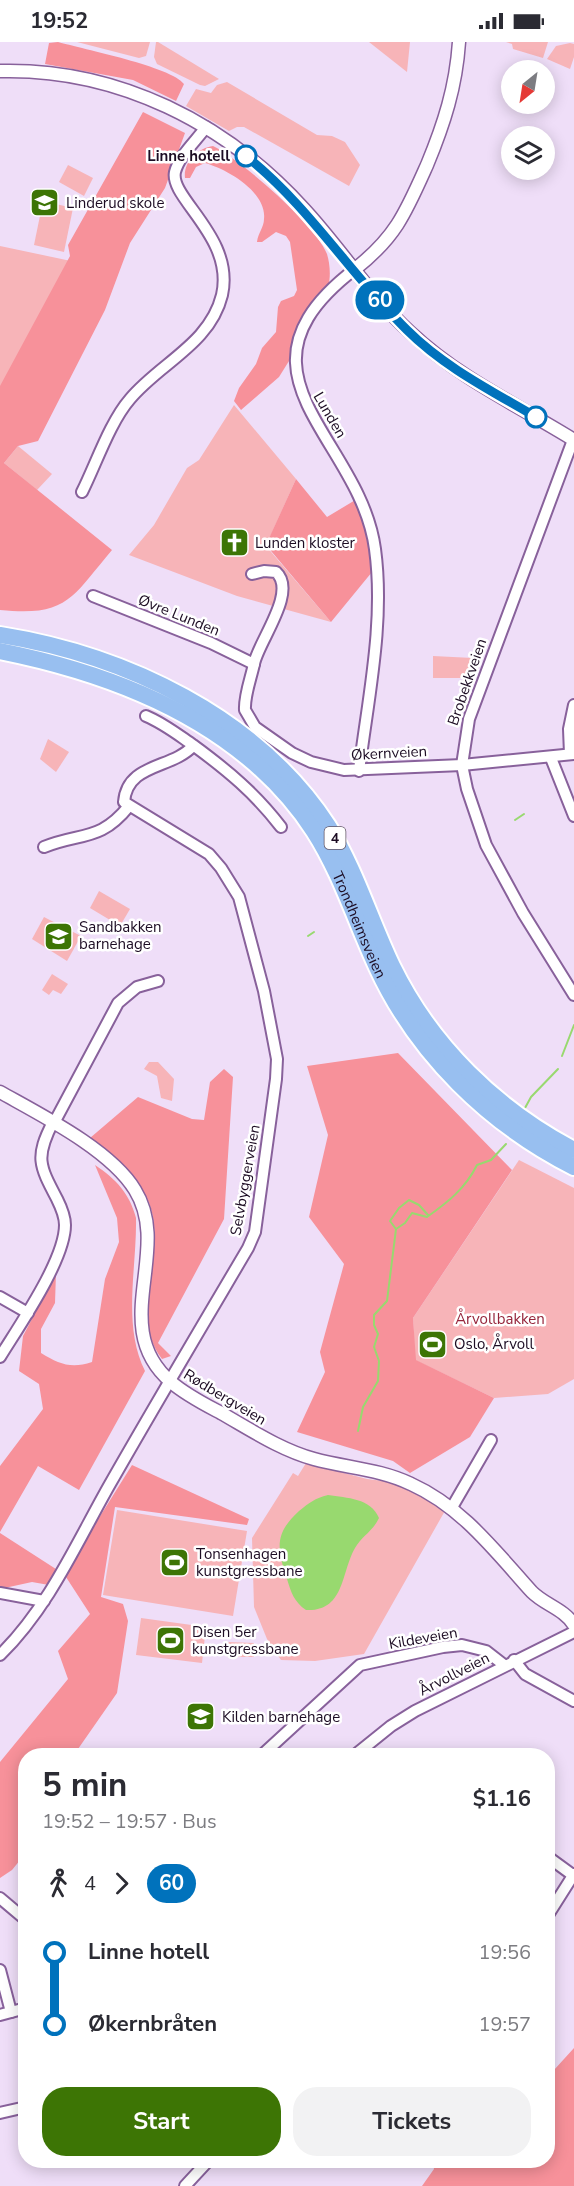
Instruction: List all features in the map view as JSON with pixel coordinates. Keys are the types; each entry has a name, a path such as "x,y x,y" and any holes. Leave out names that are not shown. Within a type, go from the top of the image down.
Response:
{"highway":[{"name":"Trondheimsveien","path":"0,635 78,654 154,681 230,726 272,759 304,793 332,834 396,974 432,1031 490,1094 530,1125 574,1150"},
{"name":"Trondheimsveien","path":"6,653 75,668 144,693 222,738 261,769 314,831 335,870 378,969 422,1041 461,1087 484,1108 522,1137 574,1167"}],"street":[{"name":"Lunden","path":"359,771 378,612 375,549 363,501 301,394 296,368 300,334 327,295 389,237 410,205 444,126 453,92 459,42"},
{"path":"0,71 46,72 99,81 156,101 206,127 281,185 400,323 432,351 468,376 574,439"},
{"path":"82,492 125,404 204,331 217,310 223,286 220,257 210,232 181,192 175,178 180,162 206,127"},
{"name":"Brobekkveien","path":"574,439 469,719 462,765 472,805 493,860 574,995"},
{"path":"252,574 273,571 281,577 284,584 269,632 254,664"},
{"name":"Øvre Lunden","path":"93,596 211,643 254,664"},
{"name":"Økernveien","path":"254,664 245,699 246,715 255,727 303,759 333,768 359,771 462,765 551,758 572,754"},
{"path":"572,754 569,729 574,705"},
{"path":"146,716 163,724 251,791 281,827"},
{"path":"44,847 93,835 107,827 129,806 124,802 124,795 137,775 184,754 193,746"},
{"path":"551,758 574,816"},
{"name":"Selvbyggerveien","path":"0,1655 18,1636 44,1601 255,1232 276,1083 277,1059 264,991 239,897 221,868 209,855 129,806"},
{"path":"0,1357 28,1313 64,1239 66,1222 40,1164 40,1149 118,1003 137,987 158,981"},
{"name":"Rødbergveien","path":"0,1092 54,1123 118,1169 140,1197 147,1231 143,1341 150,1359 171,1382 189,1395 283,1448 312,1459 393,1476 434,1496 489,1542 537,1596 566,1615 574,1625"},
{"path":"0,1297 28,1313"},
{"path":"451,1509 491,1440"},
{"path":"0,1593 44,1601"},
{"name":"Årvollveien","path":"364,1748 391,1726 415,1711 574,1632"},
{"name":"Kildeveien","path":"270,1748 360,1665 453,1645 482,1649 504,1665"},
{"path":"514,1660 525,1674 574,1701"},
{"path":"555,1862 574,1876 555,1904"},
{"path":"0,1898 18,1913"},
{"path":"0,1970 5,2014"},
{"path":"0,2113 18,2109"},
{"path":"185,2186 202,2168"}],"green space":[{"path":"77,42 150,42 146,56 139,58"},
{"path":"156,42 219,79 205,86 200,85 157,64 154,57"},
{"path":"369,42 410,42 407,72"},
{"path":"506,42 548,42 543,58 513,49 512,44"},
{"path":"574,44 574,57 570,69 555,62 555,60 547,59 556,46"},
{"path":"227,82 317,135 332,136 345,142 360,165 349,186 244,127 237,127 229,131 186,106 196,89 211,93 217,85"},
{"path":"68,165 93,178 84,196 59,182"},
{"path":"43,201 73,208 64,252 34,245"},
{"path":"0,246 71,261 0,388"},
{"path":"234,405 296,479 266,546 331,622 237,596 129,555 154,525 187,468 199,460"},
{"path":"18,446 52,474 37,490 4,463"},
{"path":"433,656 473,658 473,678 433,678"},
{"path":"48,739 69,752 56,772 40,759"},
{"path":"99,891 130,909 120,926 90,908"},
{"path":"44,917 81,936 67,961 32,939"},
{"path":"52,974 68,984 61,994 53,990 49,995 42,990"},
{"path":"149,1062 158,1062 174,1079 172,1101 161,1098 157,1076 144,1069"},
{"name":"Årvollbakken","path":"519,1160 574,1188 574,1379 548,1394 494,1398 415,1360 413,1318"},
{"path":"306,1463 367,1479 391,1482 418,1492 446,1509 364,1654 315,1661 281,1660 267,1639 254,1607 252,1538 293,1473 298,1476"},
{"name":"Tonsenhagen kunstgressbane","path":"117,1510 247,1531 233,1616 103,1595"},
{"name":"Disen 5er kunstgressbane","path":"141,1618 206,1627 202,1663 136,1655"},
{"path":"228,1642 254,1643 254,1657 227,1657"}],"shaded area":[{"path":"58,42 163,71 184,84 176,101 133,80 45,64 49,43"},
{"path":"143,112 185,133 165,188 130,243 105,310 38,441 18,446 4,463 112,550 77,591 55,606 41,610 0,610 0,386 70,256 68,245"},
{"path":"213,146 241,164 294,211 320,242 327,254 329,266 328,287 302,317 289,361 279,377 241,410 234,401 239,388 256,364 262,348 276,332 278,307 281,301 294,296 297,290 290,242 286,236 276,232 262,242 257,242 264,222 263,209 259,200 244,183 224,170 205,163 196,167 190,178 185,178 189,161 197,153"},
{"path":"296,479 327,517 357,499 370,539 372,572 331,622 266,545"},
{"path":"398,1053 512,1170 413,1318 416,1360 494,1398 470,1437 410,1473 393,1461 297,1432 325,1372 320,1352 344,1264 309,1217 328,1135 307,1066"},
{"path":"224,1069 233,1077 224,1219 158,1343 171,1356 162,1359 153,1344 148,1323 154,1242 152,1210 140,1186 122,1164 90,1138 138,1097 192,1119 204,1120 210,1082"},
{"path":"95,1165 126,1194 136,1218 132,1316 138,1353 145,1371 79,1490 38,1466 0,1532 0,1466 43,1409 39,1384 19,1371 23,1336 56,1273 55,1303 41,1329 41,1353 65,1364 78,1365 92,1362 105,1279 119,1242 117,1218"},
{"path":"132,1465 249,1519 247,1525 115,1507 101,1597 123,1604 128,1621 117,1693 79,1748 18,1748 18,1863 0,1878 0,1762 68,1679 58,1651 90,1614 64,1574"},
{"path":"328,1495 358,1500 370,1506 379,1518 355,1548 335,1598 328,1605 319,1609 306,1610 296,1600 290,1588 281,1559 280,1542 285,1527 299,1511 312,1501"},
{"path":"0,1533 59,1571 49,1585 32,1582 0,1589"},
{"path":"574,2048 574,2186 422,2186 434,2168 555,2168 555,2069"}],"waterway":[{"path":"515,820 524,814"},
{"path":"308,936 314,932"},
{"path":"562,1056 574,1025"},
{"path":"525,1108 531,1097 558,1069"},
{"path":"358,1431 363,1407 378,1381 379,1361 374,1347 378,1334 374,1325 374,1315 387,1301 396,1229 405,1223 412,1213 427,1217 442,1206 461,1188 477,1165 491,1160 506,1144"},
{"path":"396,1229 390,1221 399,1208 409,1200 419,1205 428,1215"}],"bus line":[{"name":"60","path":"246,156 267,172 305,210 409,332 454,368 536,417"}],"place":[{"name":"Linne hotell","path":"246,156"},
{"name":"Linderud skole","path":"45,203"},
{"name":"Lunden kloster","path":"234,543"},
{"name":"Sandbakken barnehage","path":"58,936"},
{"name":"Oslo, Årvoll","path":"433,1344"},
{"name":"Tonsenhagen kunstgressbane","path":"175,1563"},
{"name":"Disen 5er kunstgressbane","path":"171,1641"},
{"name":"Kilden barnehage","path":"201,1717"}]}
